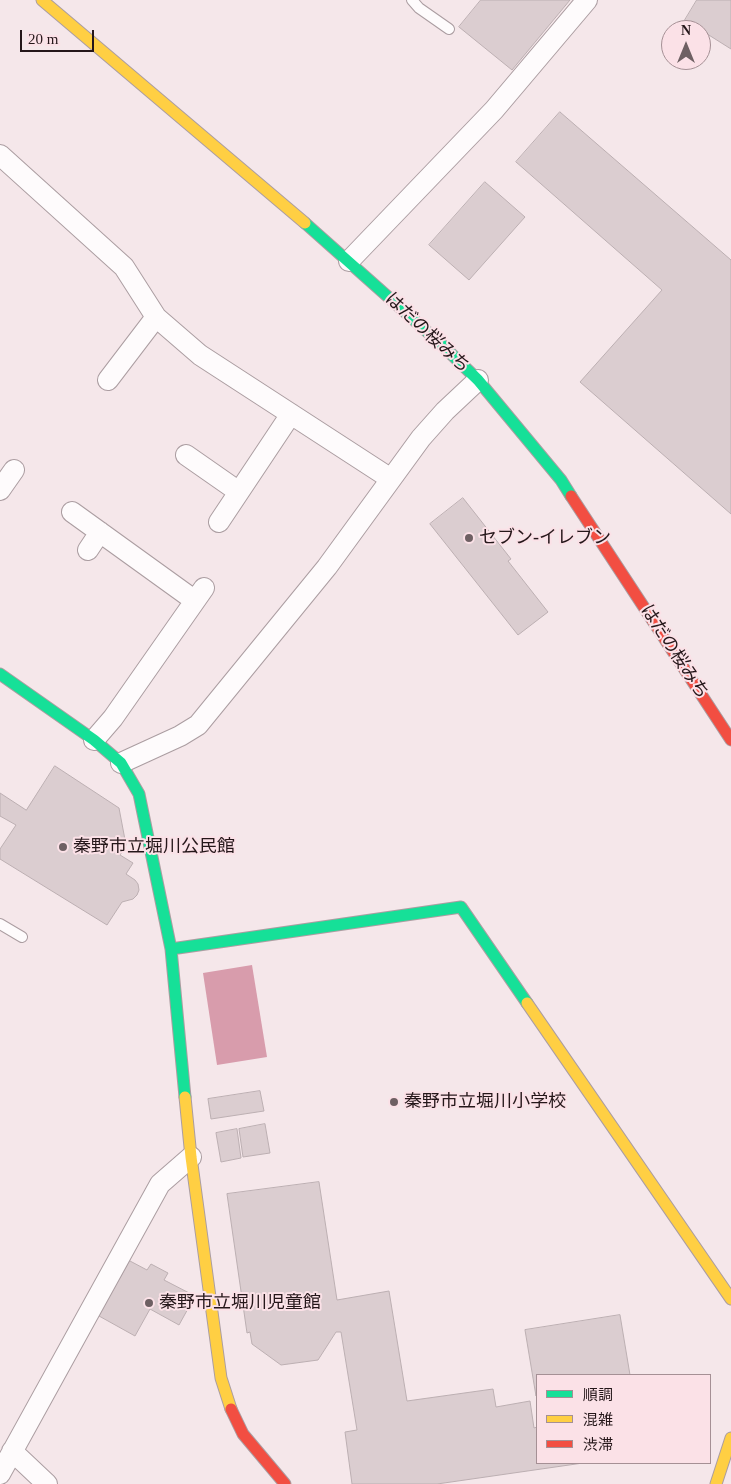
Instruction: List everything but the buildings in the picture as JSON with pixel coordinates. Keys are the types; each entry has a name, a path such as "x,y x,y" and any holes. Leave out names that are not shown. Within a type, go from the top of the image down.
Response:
{"street":[{"name":"はだの桜みち","path":"42,0 350,260 478,380 561,480 731,740"},
{"path":"350,260 494,110 586,0"},
{"path":"0,155 124,267 156,318 200,355 391,479"},
{"path":"108,380 156,318"},
{"path":"121,764 180,736 198,725 326,567 421,438 478,380"},
{"path":"219,522 291,414"},
{"path":"186,455 239,492"},
{"path":"0,490 14,470"},
{"path":"72,512 100,532 199,594 113,718 94,740"},
{"path":"88,550 100,532"},
{"path":"0,674 94,740 121,764 139,794 171,949 191,1157 221,1378 232,1413 243,1434 285,1484"},
{"path":"171,949 461,907 731,1299"},
{"path":"0,1474 160,1184 191,1157"},
{"path":"716,1484 731,1438"},
{"path":"12,1451 47,1484"}],"lane":[{"path":"412,0 419,8 449,29"},
{"path":"0,924 22,937"}],"shaded area":[{"path":"252,965 267,1057 217,1065 203,973"}],"traffic: fast":[{"path":"305,223 441,344 478,380 561,480 571,496"},
{"path":"0,674 94,740 121,763 139,794 171,949 185,1097"},
{"path":"171,949 461,907 527,1003"}],"traffic: slow":[{"path":"42,0 305,223"},
{"path":"527,1003 731,1299"},
{"path":"185,1097 191,1157 221,1378 231,1409"},
{"path":"716,1484 731,1438"}],"traffic: jam":[{"path":"571,496 731,740"},
{"path":"231,1409 243,1434 285,1484"}],"place":[{"name":"セブン-イレブン","path":"469,538"},
{"name":"秦野市立堀川公民館","path":"63,847"},
{"name":"秦野市立堀川小学校","path":"394,1102"},
{"name":"秦野市立堀川児童館","path":"149,1303"}]}
